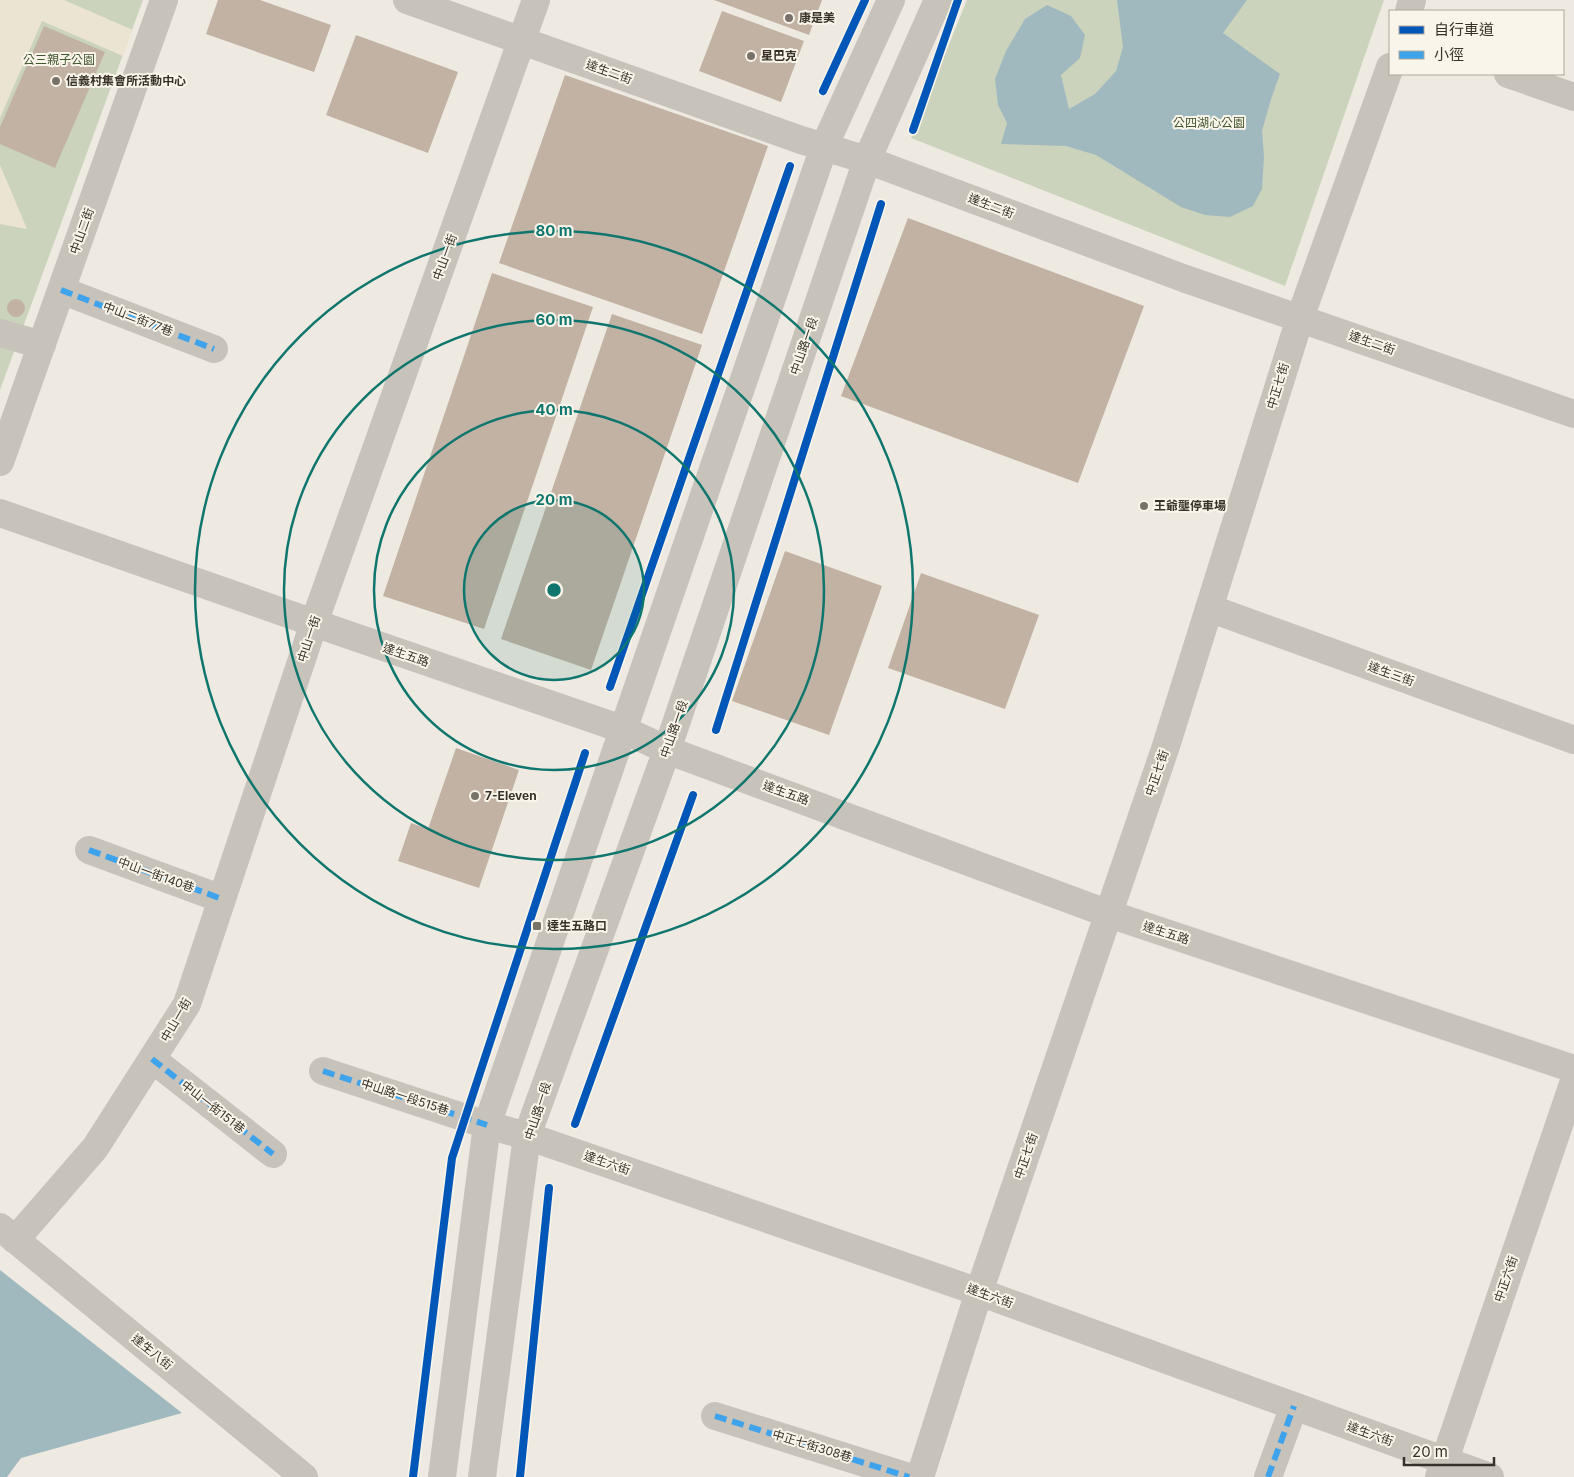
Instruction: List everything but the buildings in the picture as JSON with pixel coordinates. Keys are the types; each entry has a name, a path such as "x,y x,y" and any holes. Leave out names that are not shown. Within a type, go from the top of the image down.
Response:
{"street":[{"name":"中山二街","path":"0,462 164,0"},
{"name":"達生二街","path":"407,0 824,148 867,160 1174,275 1574,414"},
{"name":"中山一街","path":"8,1234 95,1148 187,1004 314,623 536,0"},
{"path":"442,1477 486,1125 824,148 891,0"},
{"name":"中山路一段","path":"482,1477 527,1136 667,750 867,160 938,0"},
{"name":"中正七街","path":"920,1477 979,1292 1166,746 1300,318 1389,70"},
{"path":"1511,75 1574,97"},
{"name":"中山二街77巷","path":"62,290 214,349"},
{"path":"0,332 42,345"},
{"name":"達生五路","path":"0,513 622,729 667,750 1109,914 1574,1070"},
{"name":"達生三街","path":"1209,608 1574,740"},
{"name":"中山一街140巷","path":"89,850 222,899"},
{"name":"中山一街151巷","path":"152,1059 274,1154"},
{"name":"中山路一段515巷","path":"323,1071 486,1125"},
{"name":"中正六街","path":"1442,1469 1574,1081"},
{"name":"達生六街","path":"486,1125 527,1136 979,1292 1294,1406 1442,1469 1490,1477"},
{"name":"達生八街","path":"8,1234 304,1477"},
{"path":"1268,1477 1294,1406"},
{"name":"中正七街308巷","path":"715,1416 909,1477"}],"green space":[{"name":"公三親子公園","path":"0,0 143,0 0,390"},
{"name":"公四湖心公園","path":"967,0 1384,0 1285,286 911,138"}],"shaded area":[{"path":"0,0 64,0 133,30 123,56 42,21 0,118"},
{"path":"0,165 27,229 0,224"}],"water":[{"path":"1117,0 1247,0 1223,33 1280,74 1262,131 1264,157 1262,189 1253,206 1230,217 1205,215 1181,207 1096,155 1066,146 1001,144 1007,123 998,105 995,79 1006,51 1025,19 1047,5 1071,16 1085,35 1080,58 1061,75 1069,109 1095,94 1116,71 1123,47"},
{"path":"0,1270 182,1413 21,1458 7,1477 0,1477"}],"marked path":[{"path":"61,290 214,349"},
{"path":"89,850 222,899"},
{"path":"152,1059 273,1154"},
{"path":"323,1071 487,1125"},
{"path":"1268,1477 1294,1406"},
{"path":"715,1416 909,1477"}],"cycle path":[{"path":"823,91 865,0"},
{"path":"913,130 958,0"},
{"path":"610,687 790,166"},
{"path":"716,730 881,204"},
{"path":"413,1477 452,1158 585,753"},
{"path":"575,1124 693,795"},
{"path":"520,1477 549,1188"}],"place":[{"name":"康是美","path":"789,18"},
{"name":"星巴克","path":"751,56"},
{"name":"信義村集會所活動中心","path":"56,81"},
{"name":"王爺壟停車場","path":"1144,506"},
{"name":"7-Eleven","path":"475,796"},
{"name":"達生五路口","path":"537,926"}]}
